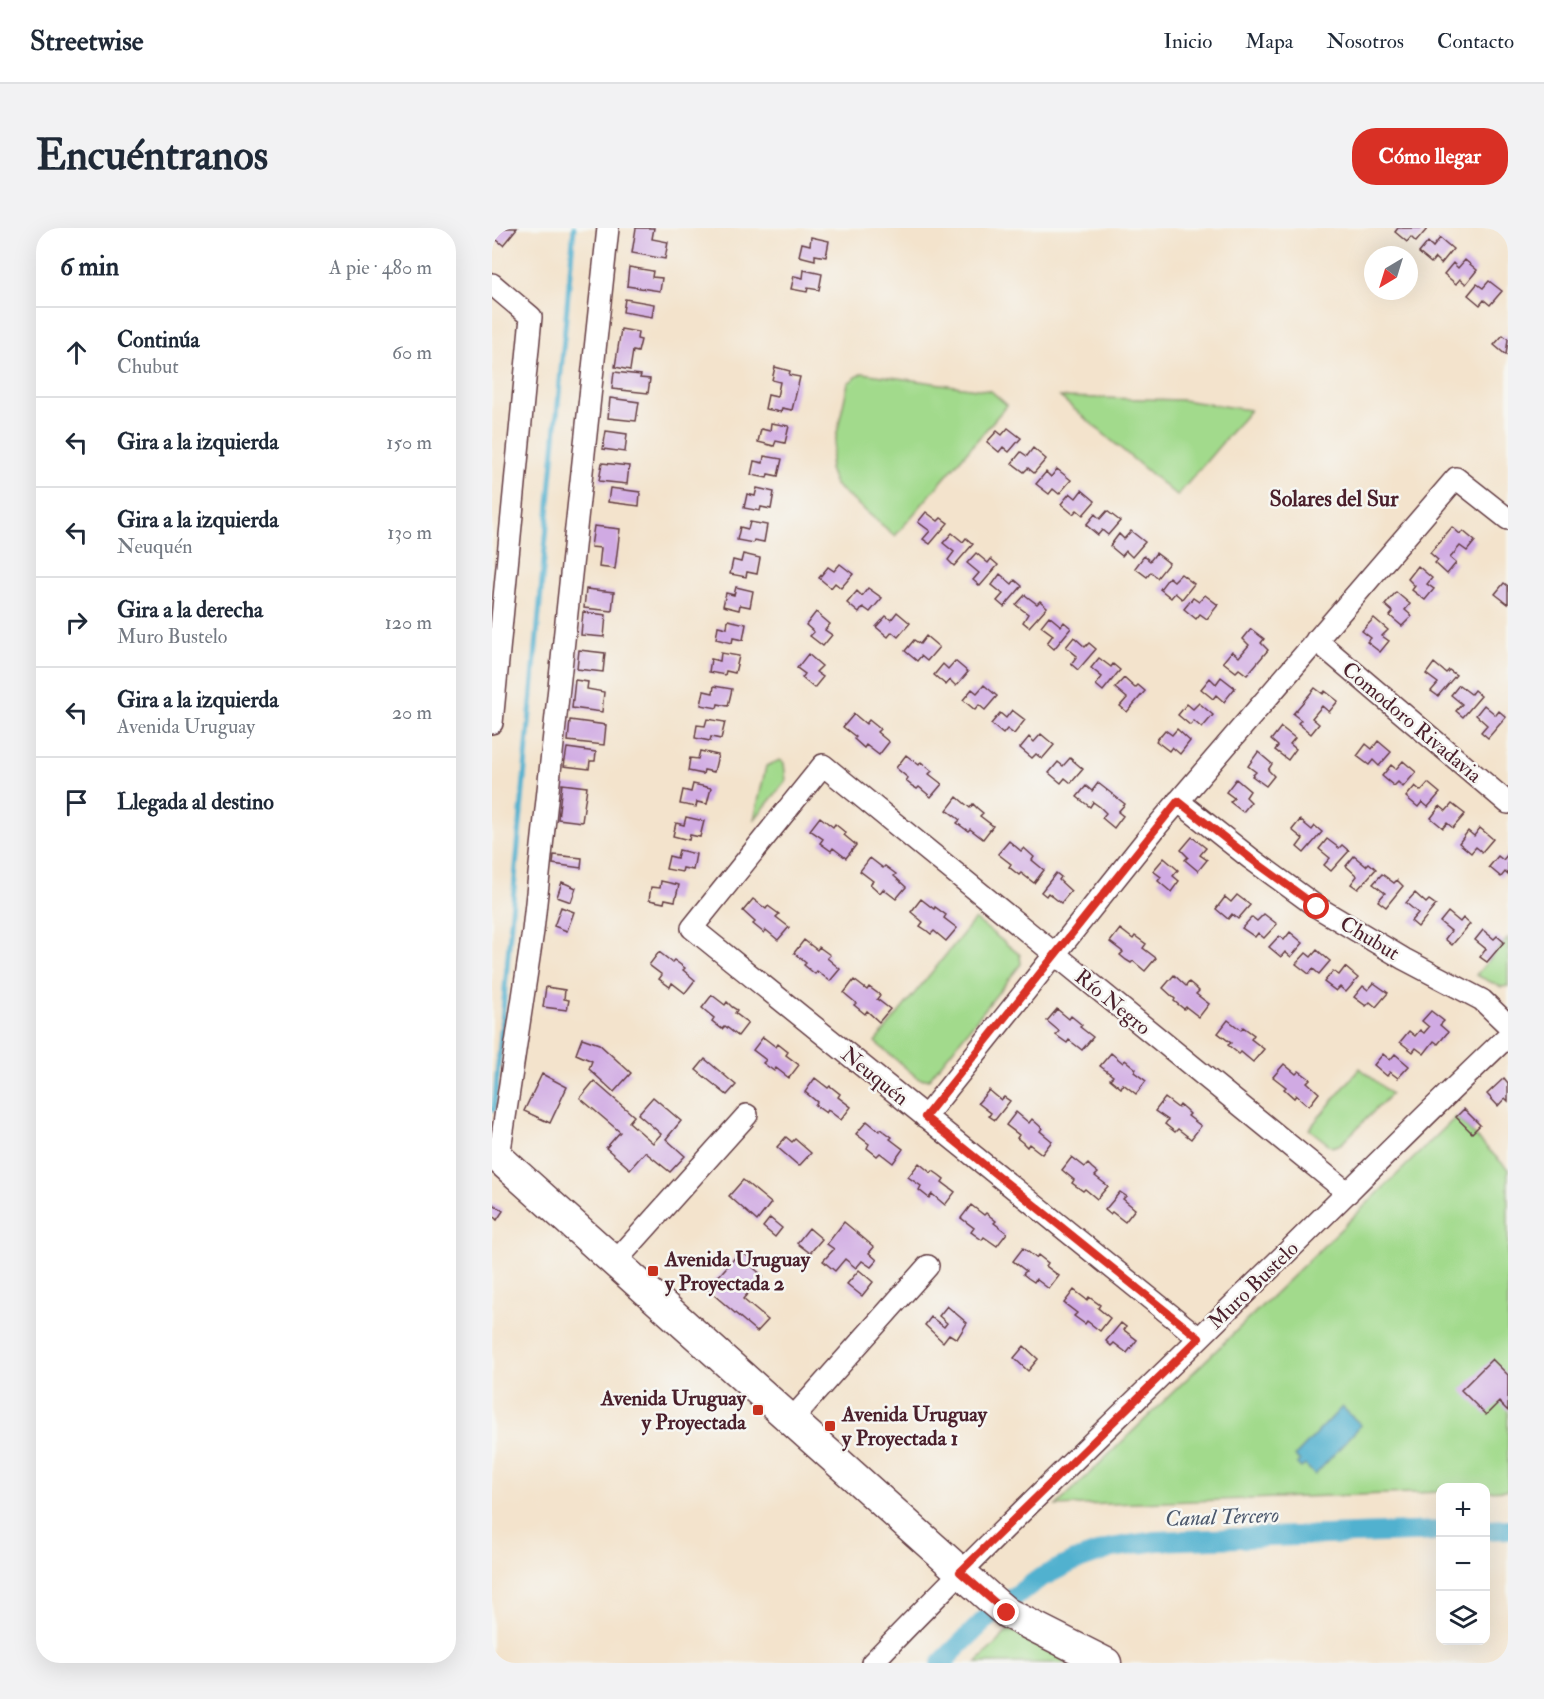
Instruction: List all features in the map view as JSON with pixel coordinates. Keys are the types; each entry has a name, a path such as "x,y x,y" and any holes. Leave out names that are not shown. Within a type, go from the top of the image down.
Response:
{"main road":[{"path":"495,1155 1000,1607 1106,1663"}],"street":[{"path":"495,1155 533,931 608,228"},
{"path":"492,284 531,317 499,573 492,723"},
{"path":"925,1117 1178,801 1456,477 1508,519"},
{"name":"Comodoro Rivadavia","path":"1316,640 1508,803"},
{"name":"Río Negro","path":"692,928 823,765 1348,1193"},
{"name":"Chubut","path":"1178,801 1317,907 1404,959 1482,1000 1508,1025"},
{"name":"Neuquén","path":"692,928 1199,1338"},
{"name":"Muro Bustelo","path":"872,1663 960,1572 1508,1036"},
{"path":"615,1262 747,1115"},
{"path":"791,1420 928,1266"}],"green space":[{"path":"862,373 991,391 1007,405 895,536 835,485 829,469 848,383"},
{"path":"1060,397 1182,400 1250,410 1177,496"},
{"path":"780,760 784,763 786,781 754,820 766,766"},
{"path":"975,919 1020,955 1021,964 929,1079 919,1079 875,1042"},
{"path":"1508,938 1508,986 1501,987 1476,975"},
{"path":"1360,1068 1391,1094 1341,1144 1332,1147 1309,1129"},
{"path":"1456,1117 1508,1169 1508,1490 1490,1491 1490,1483 1436,1483 1436,1492 1056,1506"},
{"path":"1010,1629 1075,1663 976,1663"}],"water":[{"path":"1342,1407 1361,1425 1315,1475 1305,1465 1301,1468 1297,1464 1300,1461 1295,1456"}],"building":[{"path":"495,228 517,228 503,245 492,236"},
{"path":"636,228 654,228 652,239 668,242 665,259 632,253"},
{"path":"1398,228 1428,228 1416,242 1411,237 1407,242 1395,232"},
{"path":"811,237 829,241 826,257 815,255 815,260 799,256 802,243 810,245"},
{"path":"1440,238 1453,249 1441,264 1435,258 1431,263 1419,253 1428,242 1433,247"},
{"path":"1465,260 1477,270 1466,284 1460,279 1456,284 1444,274 1453,263 1458,268"},
{"path":"629,267 653,271 652,277 662,278 660,291 627,286"},
{"path":"804,270 822,274 819,290 808,288 807,292 791,289 794,276 803,278"},
{"path":"1489,281 1502,291 1490,305 1484,300 1480,305 1468,295 1477,284 1483,288"},
{"path":"625,299 654,304 652,317 623,312"},
{"path":"621,329 638,332 637,339 641,340 638,352 633,351 630,370 615,367"},
{"path":"1503,335 1508,339 1506,355 1494,345"},
{"path":"775,367 790,371 789,375 800,377 792,410 782,408 781,412 765,409 768,395 777,397 780,382 772,380"},
{"path":"614,372 641,375 640,378 650,379 648,393 612,389"},
{"path":"610,398 639,402 636,421 608,418"},
{"path":"771,423 789,426 785,443 776,441 774,446 758,442 761,429 770,431"},
{"path":"1008,428 1021,438 1009,452 1003,447 999,452 987,442 997,431 1002,435"},
{"path":"606,431 627,434 625,452 603,449"},
{"path":"1033,448 1046,459 1034,473 1028,468 1024,472 1012,463 1021,452 1027,456"},
{"path":"764,456 782,459 778,476 768,474 767,478 751,475 754,461 763,463"},
{"path":"602,463 629,466 627,484 599,481"},
{"path":"1057,469 1071,480 1059,494 1053,489 1049,494 1036,484 1046,472 1051,477"},
{"path":"610,488 640,492 639,506 608,502"},
{"path":"757,488 774,492 771,509 761,507 760,511 744,508 747,494 755,496"},
{"path":"1082,490 1095,501 1083,515 1077,510 1073,514 1061,504 1070,493 1076,498"},
{"path":"1107,511 1120,521 1108,535 1102,530 1098,535 1086,525 1095,514 1100,519"},
{"path":"926,512 938,521 941,518 948,523 930,544 923,539 930,531 918,522"},
{"path":"750,522 767,525 764,542 754,540 753,543 737,540 740,527 748,529"},
{"path":"594,526 620,529 615,569 599,567 601,548 591,547"},
{"path":"1452,527 1460,534 1463,531 1475,541 1467,551 1460,546 1450,558 1456,563 1447,574 1435,563 1438,560 1430,553"},
{"path":"1131,531 1145,542 1132,557 1126,551 1122,556 1110,546 1119,534 1124,539"},
{"path":"952,533 963,542 966,538 973,544 954,566 948,560 954,552 943,543"},
{"path":"976,553 988,563 991,559 998,565 980,586 973,580 979,573 967,563"},
{"path":"1156,553 1169,563 1157,578 1151,572 1147,577 1135,568 1144,556 1150,561"},
{"path":"743,554 760,558 757,574 747,572 746,577 730,574 733,560 741,562"},
{"path":"840,564 853,574 841,588 835,583 831,588 819,578 828,567 834,571"},
{"path":"1418,566 1432,578 1427,584 1434,589 1425,600 1412,590 1415,586 1408,579"},
{"path":"1000,574 1012,584 1015,580 1022,586 1004,607 997,601 1003,594 992,585"},
{"path":"1181,574 1194,584 1182,599 1175,593 1171,598 1160,589 1169,577 1174,581"},
{"path":"1504,583 1508,586 1508,604 1495,594"},
{"path":"736,587 753,591 750,607 740,605 739,610 723,606 726,593 734,595"},
{"path":"868,588 882,598 870,612 863,607 859,613 847,603 857,591 862,596"},
{"path":"586,589 614,592 612,611 584,608"},
{"path":"1396,592 1410,604 1405,610 1412,616 1402,626 1390,616 1393,612 1385,605"},
{"path":"1025,595 1037,604 1040,601 1047,607 1029,627 1023,622 1028,614 1016,605"},
{"path":"1205,595 1218,605 1207,619 1200,614 1196,619 1184,609 1193,598 1199,602"},
{"path":"583,612 606,615 604,637 581,635"},
{"path":"816,612 830,624 825,630 832,635 823,646 810,636 814,632 806,625"},
{"path":"897,612 910,623 898,637 892,632 888,637 876,627 886,616 891,620"},
{"path":"1049,616 1061,626 1064,622 1071,628 1054,649 1047,643 1053,635 1041,626"},
{"path":"1374,618 1388,630 1382,636 1389,641 1380,652 1367,642 1371,638 1362,631"},
{"path":"728,620 746,624 743,640 733,638 732,643 716,639 718,626 727,628"},
{"path":"1251,629 1264,639 1261,643 1268,650 1247,675 1239,669 1236,672 1223,662 1232,651 1239,657 1249,645 1243,639"},
{"path":"926,636 939,647 927,661 921,656 917,661 905,651 914,640 920,644"},
{"path":"1074,637 1085,647 1089,643 1096,649 1078,670 1071,664 1077,656 1066,647"},
{"path":"579,650 605,653 603,672 577,669"},
{"path":"721,653 739,656 735,673 726,671 725,675 709,672 711,659 720,661"},
{"path":"808,654 822,666 816,672 823,677 814,688 802,678 805,674 797,668"},
{"path":"1099,658 1111,667 1113,664 1120,670 1103,691 1096,685 1102,677 1091,668"},
{"path":"955,661 968,672 956,686 950,680 946,685 934,675 943,664 948,669"},
{"path":"1434,663 1446,673 1449,670 1456,675 1438,696 1431,691 1438,683 1426,674"},
{"path":"1221,677 1235,688 1224,702 1216,695 1213,699 1201,689 1210,678 1216,684"},
{"path":"1124,678 1135,688 1138,685 1145,691 1127,712 1120,706 1127,698 1115,688"},
{"path":"575,680 588,682 587,689 604,692 602,712 572,708"},
{"path":"984,685 997,696 985,710 979,705 975,710 963,700 972,689 977,693"},
{"path":"1459,685 1471,694 1474,690 1481,696 1463,717 1456,711 1462,704 1451,695"},
{"path":"714,686 732,689 728,706 718,704 717,708 701,705 704,691 713,693"},
{"path":"1315,688 1323,694 1325,691 1338,701 1329,712 1322,706 1312,718 1319,724 1311,734 1298,723 1301,720 1293,714"},
{"path":"1199,703 1213,715 1202,728 1194,721 1190,725 1178,715 1187,704 1193,709"},
{"path":"1484,705 1496,715 1499,711 1506,717 1488,738 1481,732 1487,725 1476,715"},
{"path":"1012,710 1025,720 1014,734 1007,729 1003,734 991,724 1000,713 1006,718"},
{"path":"854,714 866,724 869,720 880,729 877,732 889,742 879,755 866,745 864,748 854,739 856,737 843,727"},
{"path":"707,719 725,722 721,739 711,737 710,741 695,738 697,725 705,726"},
{"path":"570,720 606,725 604,745 568,741"},
{"path":"1281,727 1295,738 1290,744 1296,749 1288,760 1275,750 1278,746 1271,740"},
{"path":"1177,729 1190,741 1180,754 1172,747 1169,751 1156,741 1165,730 1172,735"},
{"path":"1041,734 1054,745 1042,759 1036,754 1032,758 1020,748 1029,737 1034,742"},
{"path":"1378,741 1391,752 1379,766 1373,760 1369,765 1357,756 1366,744 1372,749"},
{"path":"567,748 596,752 595,761 590,761 589,769 564,766"},
{"path":"700,751 718,755 714,772 704,770 703,774 688,771 690,758 698,759"},
{"path":"1258,752 1272,764 1268,770 1274,776 1266,786 1252,776 1256,772 1248,766"},
{"path":"906,755 919,765 921,762 932,771 929,774 942,784 931,797 919,787 917,789 912,786 906,781 908,778 896,768"},
{"path":"1070,758 1083,769 1071,783 1065,778 1061,783 1049,773 1058,762 1063,766"},
{"path":"1403,761 1416,772 1403,787 1398,782 1394,786 1382,776 1391,765 1396,769"},
{"path":"1236,779 1250,791 1246,797 1251,802 1243,812 1230,802 1234,798 1226,792"},
{"path":"1098,783 1125,804 1118,812 1123,816 1114,828 1102,818 1106,813 1100,807 1093,802 1090,807 1077,797 1086,786 1092,791"},
{"path":"1428,783 1440,793 1428,807 1422,802 1418,807 1406,797 1415,786 1421,791"},
{"path":"562,784 587,787 582,822 558,819"},
{"path":"693,784 711,788 707,804 697,802 696,807 680,804 683,790 691,792"},
{"path":"957,797 970,808 973,804 983,813 980,816 993,826 983,839 957,823 960,820 947,810"},
{"path":"1452,804 1465,814 1453,828 1447,823 1443,828 1431,818 1440,806 1446,811"},
{"path":"686,817 704,821 700,837 690,835 689,840 673,836 676,823 684,825"},
{"path":"820,817 833,827 835,824 856,845 846,858 833,848 831,851 820,843 823,839 810,830"},
{"path":"1300,820 1312,830 1315,826 1322,832 1304,853 1297,847 1303,839 1292,830"},
{"path":"1480,828 1493,839 1482,852 1476,847 1471,853 1459,843 1468,831 1474,836"},
{"path":"1192,837 1206,848 1200,855 1207,860 1198,871 1185,860 1188,857 1181,850"},
{"path":"1327,839 1339,848 1342,845 1349,851 1331,871 1324,865 1330,858 1319,849"},
{"path":"1009,841 1021,851 1024,848 1034,857 1032,860 1044,870 1034,883 1009,867 1011,864 998,854"},
{"path":"679,850 696,854 693,870 683,868 682,872 666,869 669,856 677,858"},
{"path":"1508,854 1508,875 1505,872 1501,877 1489,867 1498,856 1503,860"},
{"path":"554,855 582,858 581,868 553,864"},
{"path":"1354,856 1366,866 1369,863 1376,869 1358,889 1351,884 1357,876 1346,866"},
{"path":"870,858 896,874 894,876 906,887 896,899 883,889 880,893 870,884 873,881 860,871"},
{"path":"1164,858 1178,870 1173,876 1179,881 1171,892 1158,881 1161,877 1153,871"},
{"path":"1056,873 1061,877 1059,880 1071,891 1061,903 1048,893 1046,896 1041,892"},
{"path":"1382,874 1394,883 1397,880 1403,886 1386,907 1378,901 1385,893 1373,884"},
{"path":"661,881 679,885 675,901 665,899 664,903 649,900 651,887 660,888"},
{"path":"562,882 576,888 571,902 557,897"},
{"path":"1415,893 1426,903 1429,900 1436,905 1418,927 1411,921 1418,913 1406,903"},
{"path":"1237,895 1250,905 1238,919 1232,914 1228,919 1216,909 1225,897 1231,902"},
{"path":"753,899 766,909 768,906 779,914 776,917 789,927 778,940 766,930 764,933 753,924 755,922 743,911"},
{"path":"921,899 946,915 944,918 957,928 946,941 934,931 931,934 920,926 923,922 911,912"},
{"path":"561,907 574,912 567,931 554,926"},
{"path":"1448,912 1460,922 1463,918 1470,924 1452,945 1445,939 1451,931 1440,922"},
{"path":"1264,914 1277,924 1264,938 1258,933 1255,937 1242,928 1252,917 1257,921"},
{"path":"1120,929 1133,939 1135,936 1146,944 1143,948 1156,958 1145,971 1133,961 1131,963 1126,960 1120,955 1123,952 1110,942"},
{"path":"1483,930 1494,939 1497,936 1504,942 1487,962 1480,957 1486,949 1475,940"},
{"path":"1290,932 1303,943 1291,957 1285,952 1281,957 1269,947 1279,936 1284,940"},
{"path":"804,940 817,950 819,947 830,955 827,958 840,969 830,981 817,971 815,974 794,953"},
{"path":"1317,950 1330,961 1319,974 1313,969 1309,974 1296,964 1306,953 1311,957"},
{"path":"659,952 685,968 683,970 695,980 685,993 672,983 670,987 659,979 662,975 649,965"},
{"path":"1345,967 1358,978 1346,992 1340,987 1336,991 1324,982 1333,971 1339,975"},
{"path":"1174,975 1186,986 1189,982 1194,986 1199,991 1196,994 1209,1004 1199,1017 1174,1001 1175,999 1163,988"},
{"path":"854,980 867,990 869,987 880,995 877,999 890,1009 879,1022 867,1011 865,1014 854,1005 856,1003 844,993"},
{"path":"1374,983 1388,993 1376,1007 1370,1002 1366,1006 1354,997 1363,986 1368,990"},
{"path":"546,987 565,990 564,999 569,1000 567,1010 543,1007"},
{"path":"712,995 725,1005 727,1002 737,1010 735,1013 748,1023 738,1036 725,1026 722,1029 702,1008"},
{"path":"1057,1009 1069,1019 1071,1016 1093,1037 1082,1050 1069,1040 1067,1043 1056,1035 1059,1031 1047,1021"},
{"path":"1431,1011 1444,1021 1440,1025 1448,1032 1438,1044 1434,1041 1424,1054 1416,1048 1413,1052 1400,1042 1409,1031 1415,1036 1420,1030 1424,1033 1429,1027 1422,1021"},
{"path":"1228,1020 1241,1030 1243,1027 1254,1035 1251,1039 1264,1049 1253,1062 1241,1052 1239,1054 1234,1050 1228,1045 1231,1043 1218,1033"},
{"path":"763,1037 776,1047 778,1044 788,1052 786,1055 799,1065 789,1078 776,1068 774,1071 763,1063 766,1060 753,1050"},
{"path":"582,1038 599,1044 631,1073 614,1092 589,1069 592,1061 576,1054"},
{"path":"1111,1053 1123,1063 1125,1060 1136,1069 1134,1072 1146,1081 1136,1094 1123,1084 1121,1088 1110,1079 1113,1076 1100,1066"},
{"path":"1383,1054 1390,1060 1395,1054 1409,1066 1398,1078 1390,1072 1387,1076 1374,1065"},
{"path":"705,1059 736,1085 727,1095 696,1070"},
{"path":"1284,1064 1296,1074 1299,1071 1310,1079 1307,1082 1319,1093 1309,1106 1296,1095 1294,1098 1284,1089 1286,1087 1273,1077"},
{"path":"542,1074 567,1087 550,1123 524,1111"},
{"path":"815,1078 840,1094 838,1097 851,1107 841,1120 828,1110 826,1113 815,1105 817,1102 805,1092"},
{"path":"1504,1078 1508,1083 1508,1101 1505,1098 1498,1106 1487,1094"},
{"path":"594,1081 634,1116 629,1122 653,1143 661,1134 638,1114 653,1097 681,1121 666,1139 685,1156 670,1172 645,1152 630,1169 606,1148 620,1132 580,1098"},
{"path":"989,1090 1001,1100 1004,1097 1010,1101 995,1120 989,1116 991,1113 978,1103"},
{"path":"1165,1098 1178,1108 1180,1105 1190,1114 1188,1116 1201,1126 1191,1139 1178,1129 1175,1132 1165,1124 1168,1120 1155,1111"},
{"path":"1464,1109 1480,1125 1472,1133 1456,1117"},
{"path":"1016,1112 1029,1123 1032,1119 1042,1128 1040,1131 1052,1141 1042,1154 1029,1144 1027,1147 1017,1138 1019,1135 1006,1125"},
{"path":"867,1121 879,1131 881,1129 892,1137 890,1139 903,1149 893,1163 880,1153 877,1156 867,1148 869,1144 856,1134"},
{"path":"786,1137 792,1142 795,1139 811,1153 799,1166 777,1147"},
{"path":"1072,1157 1085,1167 1088,1164 1098,1173 1095,1176 1108,1186 1097,1199 1085,1189 1083,1191 1072,1183 1074,1180 1062,1170"},
{"path":"919,1163 931,1173 933,1171 944,1179 942,1182 955,1192 945,1205 932,1194 929,1198 919,1190 921,1186 908,1177"},
{"path":"743,1180 771,1203 757,1221 729,1196"},
{"path":"1120,1192 1126,1196 1123,1199 1135,1209 1125,1222 1112,1212 1110,1214 1105,1210"},
{"path":"492,1203 503,1211 497,1220 492,1215"},
{"path":"971,1205 984,1215 986,1213 1007,1233 997,1246 984,1237 982,1240 971,1232 974,1228 961,1218"},
{"path":"770,1218 782,1228 775,1237 763,1227"},
{"path":"844,1222 874,1247 869,1253 877,1260 871,1267 862,1261 856,1268 845,1259 835,1271 823,1261 834,1249 827,1244"},
{"path":"809,1228 822,1239 810,1253 797,1243"},
{"path":"1023,1248 1036,1258 1038,1255 1048,1263 1046,1266 1059,1276 1049,1289 1036,1279 1034,1282 1028,1278 1023,1274 1026,1271 1013,1261"},
{"path":"741,1251 752,1260 749,1264 763,1276 743,1299 768,1320 757,1332 707,1289"},
{"path":"859,1270 873,1282 862,1296 847,1284"},
{"path":"1074,1290 1087,1300 1089,1297 1100,1305 1098,1308 1110,1318 1100,1331 1087,1321 1085,1324 1074,1316 1077,1313 1064,1303"},
{"path":"947,1306 967,1323 957,1339 949,1334 943,1342 925,1325 931,1317 944,1327 947,1323 939,1316"},
{"path":"1121,1323 1126,1327 1124,1330 1137,1340 1127,1353 1114,1343 1111,1346 1106,1341"},
{"path":"1024,1346 1038,1359 1028,1371 1014,1358"},
{"path":"1492,1359 1508,1375 1508,1411 1499,1402 1486,1415 1461,1390"}],"waterway":[{"path":"494,1110 574,228"},
{"name":"Canal Tercero","path":"1490,1530 1508,1529"},
{"name":"Canal Tercero","path":"941,1663 992,1613 1040,1578 1072,1562 1112,1548 1156,1541 1436,1531"}],"place":[{"name":"Avenida Uruguay y Proyectada 2","path":"653,1271"},
{"name":"Avenida Uruguay y Proyectada","path":"758,1410"},
{"name":"Avenida Uruguay y Proyectada 1","path":"830,1426"}],"district":[{"name":"Solares del Sur","path":"1334,498"}],"route":[{"path":"1007,1613 960,1572 1199,1338 925,1117 1178,801 1317,907"}]}
